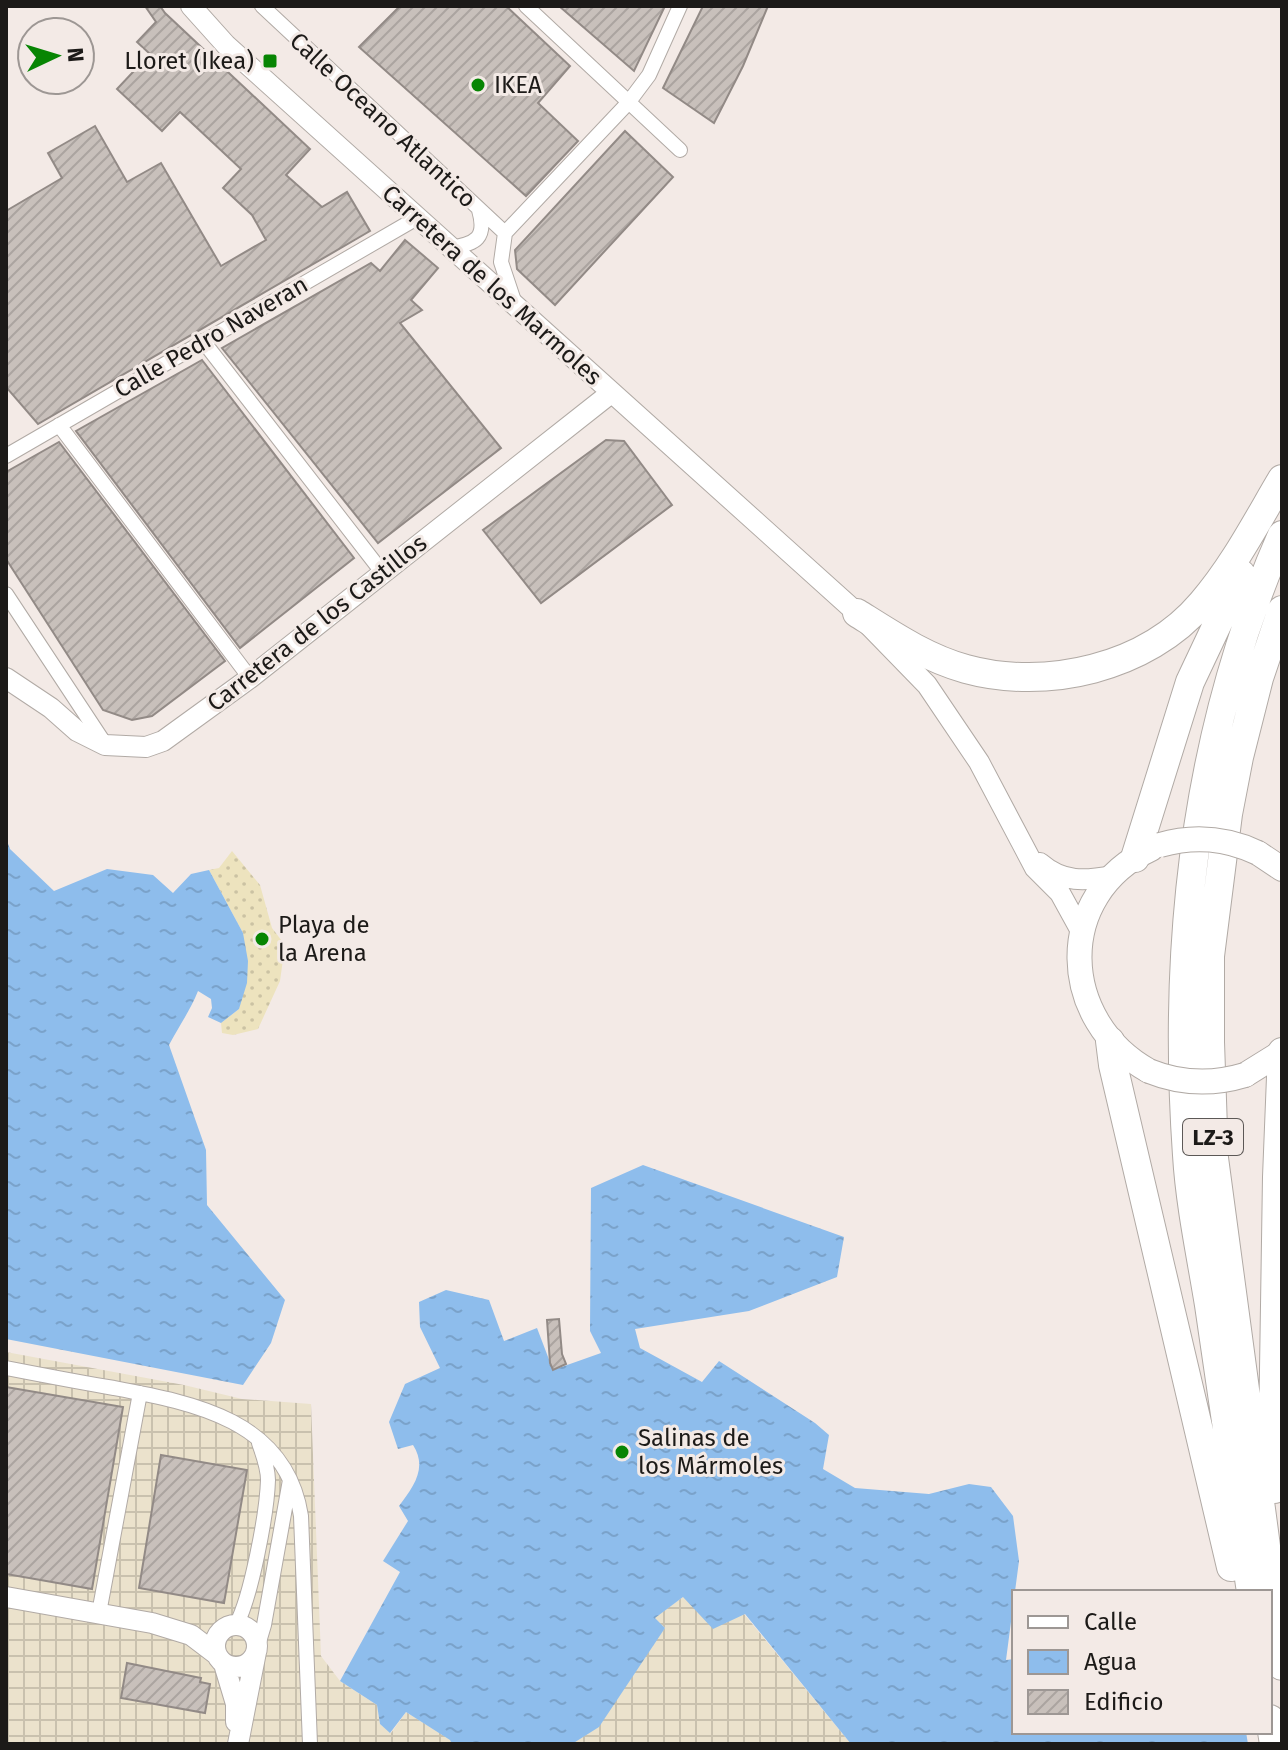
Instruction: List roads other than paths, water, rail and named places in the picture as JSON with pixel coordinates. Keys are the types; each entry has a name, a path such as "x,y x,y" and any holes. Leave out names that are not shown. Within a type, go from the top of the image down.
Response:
{"highway":[{"path":"857,613 906,644 938,659 995,675 1048,677 1114,662 1148,646 1201,605 1236,556 1282,479"},
{"path":"1124,867 1190,682 1216,622 1282,495"},
{"name":"LZ-3","path":"1251,1590 1187,1159 1182,1027 1190,878 1212,748 1238,652 1282,535"},
{"name":"LZ-3","path":"1272,1590 1214,1158 1210,956 1228,814 1239,757 1259,678 1282,610"},
{"path":"1110,1041 1113,1065 1236,1590"},
{"name":"LZ-3","path":"1282,1052 1273,1434 1275,1513 1282,1569"},
{"name":"LZ-3","path":"1272,1591 1282,1666"}],"main road":[{"name":"Carretera de los Marmoles","path":"191,6 226,45 857,613 927,685 979,762 1035,868 1068,904 1082,933"},
{"name":"Carretera de los Castillos","path":"6,678 51,708 77,731 105,745 146,747 163,741 250,678 611,393"},
{"path":"1025,850 1051,872 1080,881 1124,867 1160,845 1203,838 1232,842 1258,853 1282,869"},
{"path":"1124,867 1100,893 1082,933 1080,949 1081,982 1092,1014 1110,1041 1128,1058 1149,1071 1176,1080 1204,1083 1245,1075 1282,1052"},
{"path":"6,1597 152,1623 191,1635 220,1659 237,1667 243,1666 256,1652"},
{"path":"152,1623 242,1626 253,1634 256,1652 236,1744"},
{"path":"232,1626 218,1634 215,1640 236,1704 236,1744"}],"street":[{"name":"Calle Oceano Atlantico","path":"262,6 505,233"},
{"path":"526,6 680,150"},
{"path":"517,308 501,262 505,233 628,103 649,75 680,6"},
{"path":"450,248 466,245 480,235 483,223 479,210"},
{"name":"Calle Pedro Naveran","path":"6,456 417,218"},
{"path":"203,341 382,572"},
{"path":"59,425 250,678"},
{"path":"6,594 105,745"},
{"path":"6,1368 198,1406 231,1421 258,1439 283,1465 298,1497 303,1545 310,1744"},
{"path":"99,1613 140,1393"},
{"path":"232,1626 247,1599 265,1500 268,1477 258,1439"},
{"path":"256,1652 264,1625 290,1478"}],"water":[{"path":"6,838 10,849 54,891 107,869 153,875 173,893 191,874 209,870 243,933 248,961 247,983 239,1009 221,1023 208,1017 212,1008 211,999 198,991 169,1045 206,1150 207,1205 285,1300 271,1343 243,1385 6,1339"},
{"name":"Salinas de los Mármoles","path":"643,1165 844,1237 837,1277 749,1311 635,1329 640,1348 702,1382 719,1361 815,1423 829,1435 823,1469 855,1488 929,1494 969,1484 991,1487 1013,1516 1019,1561 1015,1590 1012,1590 1006,1660 1012,1659 1012,1734 1246,1734 1248,1744 851,1744 745,1614 713,1629 683,1597 655,1618 665,1628 599,1727 572,1744 452,1744 406,1712 390,1733 380,1724 377,1705 340,1681 400,1572 383,1561 408,1521 399,1506 414,1484 419,1462 413,1445 398,1449 389,1422 405,1384 440,1368 420,1327 419,1302 446,1290 489,1300 504,1341 537,1328 553,1370 601,1353 590,1331 591,1188"}],"place":[{"name":"Lloret (Ikea)","path":"270,61"},
{"name":"IKEA","path":"478,85"},
{"name":"Playa de la Arena","path":"262,939"},
{"name":"Salinas de los Mármoles","path":"622,1452"}]}
